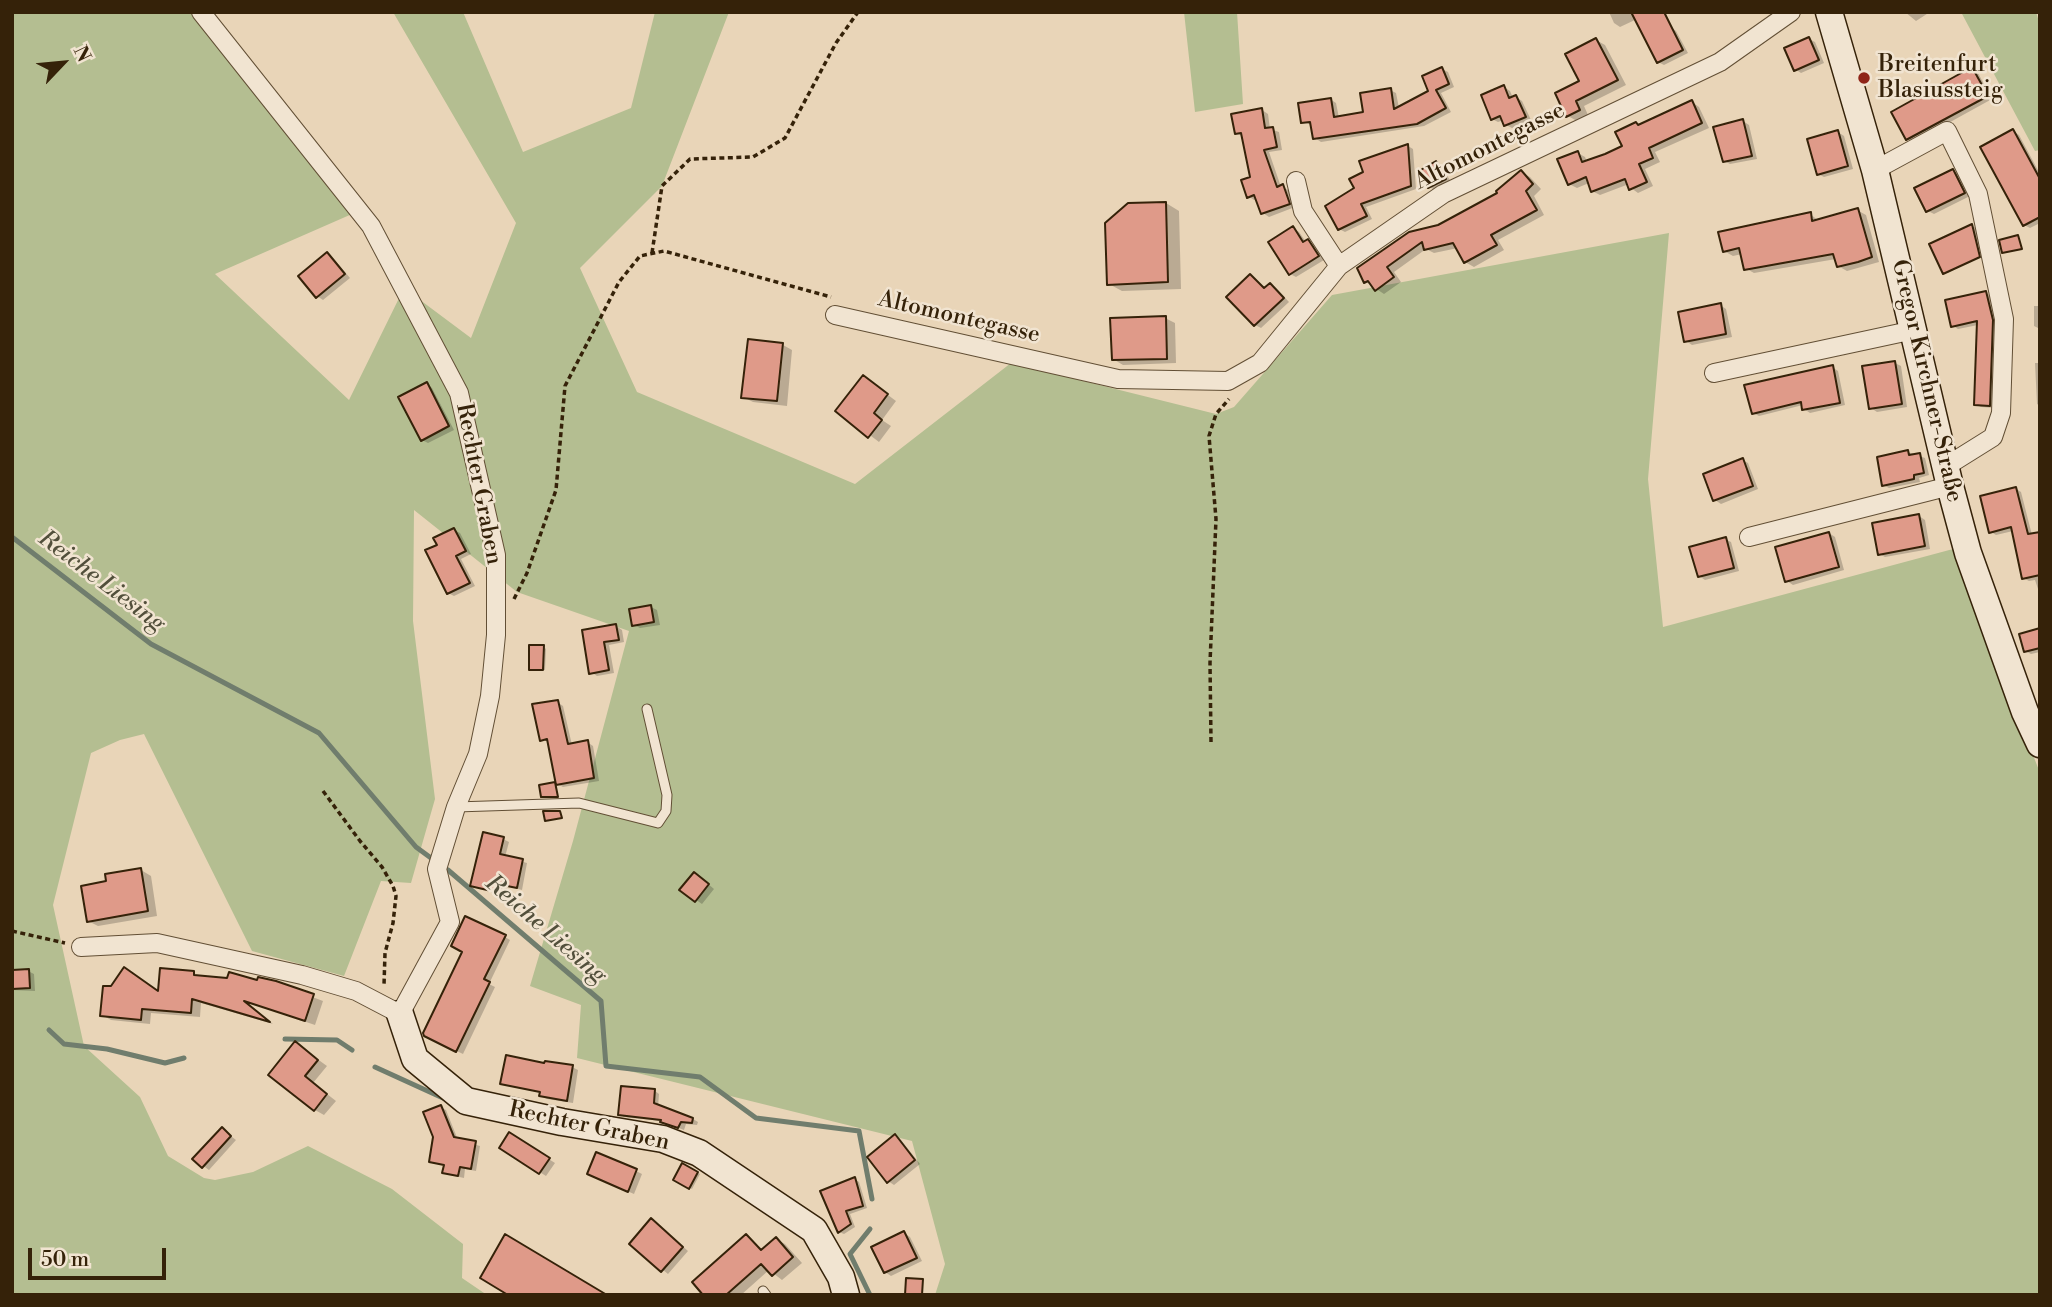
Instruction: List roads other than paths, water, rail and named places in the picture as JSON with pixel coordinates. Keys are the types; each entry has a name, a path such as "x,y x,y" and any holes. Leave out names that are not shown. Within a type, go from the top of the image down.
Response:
{"street":[{"name":"Rechter Graben","path":"201,12 371,226 460,393 496,555 496,635 490,696 478,754 456,807 437,869 450,922 400,1014 415,1059 466,1101 562,1122 663,1139 699,1153 814,1230 841,1277 846,1295"},
{"name":"Altomontegasse","path":"835,315 1118,379 1228,381 1260,363 1339,266 1443,194 1720,62 1791,12"},
{"name":"Gregor Kirchner-Straße","path":"1829,12 1875,170 1947,476 1968,553 2025,712 2040,744"},
{"path":"1749,537 1947,476 1993,437 2001,413 2004,319 1978,194 1947,131 1875,170"},
{"path":"1296,181 1303,211 1339,266"},
{"path":"1714,373 1914,330"},
{"path":"81,947 157,943 302,975 356,991 400,1014"}],"lane":[{"path":"456,807 579,803 658,823 667,811 667,795 647,709"}],"waterway":[{"name":"Reiche Liesing","path":"12,537 151,644 319,733 416,847 431,858"},
{"name":"Reiche Liesing","path":"448,870 601,1001 606,1066 700,1077 756,1118 859,1131 872,1199"},
{"path":"49,1030 64,1044 107,1049 165,1063 184,1058"},
{"path":"285,1039 337,1040 352,1050"},
{"path":"375,1067 443,1098"},
{"name":"Reiche Liesing","path":"870,1229 850,1254 870,1295"}],"place":[{"name":"Breitenfurt Blasiussteig","path":"1864,78"}]}
